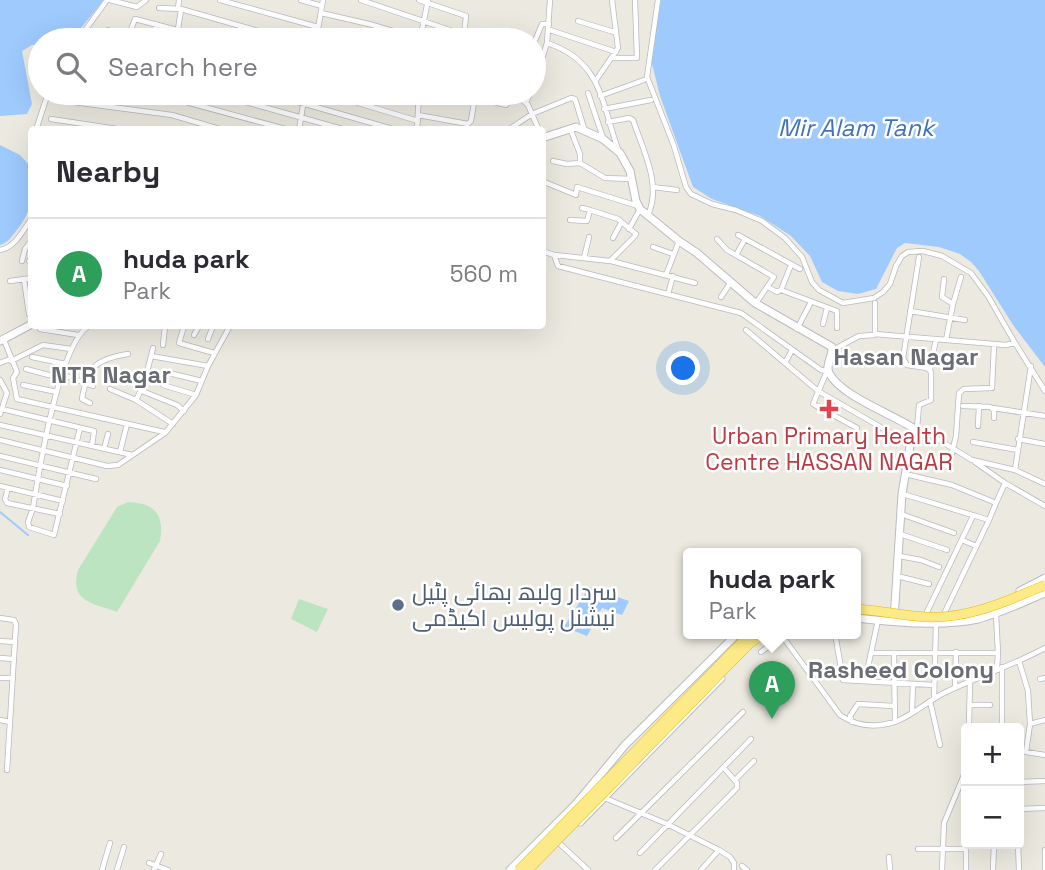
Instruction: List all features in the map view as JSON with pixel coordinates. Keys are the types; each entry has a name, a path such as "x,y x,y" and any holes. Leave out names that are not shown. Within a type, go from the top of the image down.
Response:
{"highway":[{"path":"861,611 947,620 989,613 1045,589"},
{"path":"519,870 746,639"},
{"path":"530,870 756,639"}],"street":[{"path":"87,28 108,0 137,8 146,0"},
{"path":"177,28 179,0"},
{"path":"219,0 318,27 323,3 301,0"},
{"path":"361,0 442,28"},
{"path":"419,0 466,16 466,28"},
{"path":"546,46 550,27 550,0"},
{"path":"596,80 616,52 618,40 612,0"},
{"path":"612,58 638,58 635,0"},
{"path":"657,0 647,77 674,146 686,187 691,194 762,221 785,238 802,257 812,282 819,290 844,303 874,298 883,292 890,284 895,265 908,252 923,251 942,256 971,273 988,296 1045,391"},
{"path":"423,28 428,2"},
{"path":"159,8 180,9 247,28"},
{"path":"321,13 384,28"},
{"path":"132,28 135,19 173,28"},
{"path":"578,21 615,33"},
{"path":"155,28 156,24"},
{"path":"540,28 542,24 616,52"},
{"path":"547,43 575,56 596,80 608,122 633,179 639,208 629,229"},
{"path":"600,96 644,80"},
{"path":"588,93 603,139"},
{"path":"514,126 532,114 573,98 584,128"},
{"path":"604,109 651,100"},
{"path":"37,126 44,105"},
{"path":"96,105 172,115 209,126"},
{"path":"197,105 274,126"},
{"path":"255,105 331,126"},
{"path":"300,126 304,105"},
{"path":"310,105 375,126"},
{"path":"370,105 418,118 468,124 474,105"},
{"path":"417,126 418,105"},
{"path":"527,105 538,126"},
{"path":"608,122 632,118 652,177 653,204 648,215"},
{"path":"51,120 95,126"},
{"path":"546,136 569,127 584,128 620,153"},
{"path":"569,127 580,154 580,163"},
{"path":"553,161 580,163 605,178 633,179"},
{"path":"546,183 576,195 577,187 639,208 755,303 833,350"},
{"path":"653,187 677,190"},
{"path":"582,208 618,219 636,234 610,261"},
{"path":"570,220 587,221 590,210"},
{"path":"613,238 621,223"},
{"path":"0,250 14,243 28,224"},
{"path":"738,235 800,269"},
{"path":"584,258 589,237"},
{"path":"716,239 736,256 773,276 774,279 755,303"},
{"path":"736,256 745,239"},
{"path":"666,275 679,241"},
{"path":"22,261 28,245"},
{"path":"653,247 673,254"},
{"path":"546,252 610,261 695,283"},
{"path":"554,255 558,266 741,313 821,370 827,371 848,391 954,447 1004,483 1045,506"},
{"path":"919,257 903,362 930,369"},
{"path":"781,290 791,265"},
{"path":"668,295 673,276"},
{"path":"946,340 961,277"},
{"path":"10,281 28,278"},
{"path":"24,279 28,307"},
{"path":"944,279 942,298 953,304"},
{"path":"721,297 731,282"},
{"path":"768,287 838,313 837,328"},
{"path":"797,328 811,302"},
{"path":"875,303 875,334"},
{"path":"823,324 827,308"},
{"path":"910,311 965,320"},
{"path":"28,326 2,340 18,374 1,383 7,393 1,412 51,421 95,433 92,446"},
{"path":"40,329 78,335"},
{"path":"80,428 54,535 29,527 61,376 78,335 85,329"},
{"path":"163,345 165,329"},
{"path":"179,343 183,329"},
{"path":"194,335 197,329"},
{"path":"208,339 212,329"},
{"path":"0,440 113,467 165,433 184,411 196,395 228,329"},
{"path":"746,330 818,391 910,444"},
{"path":"857,428 813,404 833,350 859,337 875,334 994,345 1015,343"},
{"path":"894,616 905,474 919,405 931,400 930,369 936,339"},
{"path":"172,342 214,354"},
{"path":"0,363 43,345 71,349"},
{"path":"908,457 947,467 949,465 954,447 959,393 964,389 992,388 994,345"},
{"path":"136,400 142,391 153,348"},
{"path":"785,363 792,350"},
{"path":"90,403 82,399 90,372 99,361 128,354"},
{"path":"151,356 208,366"},
{"path":"32,358 65,364"},
{"path":"1015,470 1031,366"},
{"path":"26,369 93,386"},
{"path":"173,374 202,381"},
{"path":"13,378 18,399 165,433"},
{"path":"23,385 57,392"},
{"path":"163,386 196,395"},
{"path":"110,389 136,400 173,424"},
{"path":"142,391 177,405 184,411"},
{"path":"963,406 1045,416"},
{"path":"978,426 979,406"},
{"path":"993,408 994,418"},
{"path":"120,452 127,424"},
{"path":"0,425 133,455"},
{"path":"104,449 108,434"},
{"path":"1018,439 1045,444"},
{"path":"973,442 1018,450"},
{"path":"0,456 96,479"},
{"path":"972,460 1015,470 1045,484"},
{"path":"0,470 67,486"},
{"path":"905,474 952,485 996,503"},
{"path":"944,614 1004,483"},
{"path":"0,486 63,502"},
{"path":"8,488 5,499 7,503 60,514"},
{"path":"902,494 989,520"},
{"path":"901,514 954,533"},
{"path":"926,614 973,516"},
{"path":"900,534 947,550"},
{"path":"962,540 976,546"},
{"path":"899,556 920,560 939,568"},
{"path":"897,576 929,584"},
{"path":"861,613 878,620 894,616 944,614 987,606 1045,578"},
{"path":"861,612 936,623 976,619 996,614 1045,589"},
{"path":"996,614 1002,723"},
{"path":"0,618 15,621 7,770"},
{"path":"864,681 878,620"},
{"path":"936,623 932,699 940,746"},
{"path":"510,870 576,804 625,745 732,639"},
{"path":"530,870 540,866 559,842 606,798 740,657 763,639"},
{"path":"761,652 776,639"},
{"path":"784,639 840,715 852,722 871,726 895,723 932,699 1045,648"},
{"path":"836,639 843,680 934,685"},
{"path":"0,641 15,642"},
{"path":"956,652 956,688"},
{"path":"871,653 998,653"},
{"path":"894,653 895,723"},
{"path":"0,658 14,659"},
{"path":"1019,661 1028,691 1030,724 1026,752 1045,755"},
{"path":"0,678 13,678"},
{"path":"969,723 970,680"},
{"path":"912,684 912,711"},
{"path":"852,722 850,716 858,704 894,706"},
{"path":"969,705 990,705"},
{"path":"616,838 743,712"},
{"path":"0,720 10,722"},
{"path":"1030,724 1045,720"},
{"path":"640,853 751,739"},
{"path":"734,780 754,761"},
{"path":"655,870 687,835 737,788 724,768"},
{"path":"1024,782 1045,781"},
{"path":"942,870 944,823 961,782"},
{"path":"587,789 719,850 730,857 734,870"},
{"path":"1024,808 1045,808"},
{"path":"559,842 588,870"},
{"path":"102,870 110,843"},
{"path":"117,870 124,847"},
{"path":"918,849 961,847"},
{"path":"966,849 966,870"},
{"path":"993,870 994,849"},
{"path":"1018,849 1018,870"},
{"path":"530,850 540,866"},
{"path":"701,870 719,850"},
{"path":"1045,850 1045,870"},
{"path":"155,868 160,854"},
{"path":"889,858 890,870"},
{"path":"149,863 155,868 167,870"},
{"path":"742,866 747,870"}],"green space":[{"path":"128,502 145,505 156,512 161,532 160,541 117,612 86,600 80,595 76,581 78,570 117,507"},
{"path":"299,599 328,609 317,632 291,619"}],"water":[{"path":"0,0 104,0 81,28 28,28 28,47 22,51 28,83 28,105 32,105 27,114 0,116"},
{"name":"Mir Alam Tank","path":"661,0 1045,0 1045,367 1013,325 979,271 960,254 939,247 905,243 897,248 876,289 858,294 838,291 822,282 810,256 791,236 760,216 712,199 693,187 660,96 651,60"},
{"path":"0,145 20,155 28,164 28,210 22,223 5,243 0,245"},
{"path":"589,587 629,601 622,615 602,608 587,636 564,627"}],"waterway":[{"path":"0,512 28,535"}],"place":[{"name":"Urban Primary Health Centre HASSAN NAGAR","path":"829,409"},
{"name":"سردار ولبھ بھائی پٹیل نیشنل پولیس اکیڈمی","path":"398,605"},
{"name":"huda park","path":"772,719"}],"district":[{"name":"Hasan Nagar","path":"906,356"},
{"name":"NTR Nagar","path":"111,374"},
{"name":"Rasheed Colony","path":"901,669"}]}
